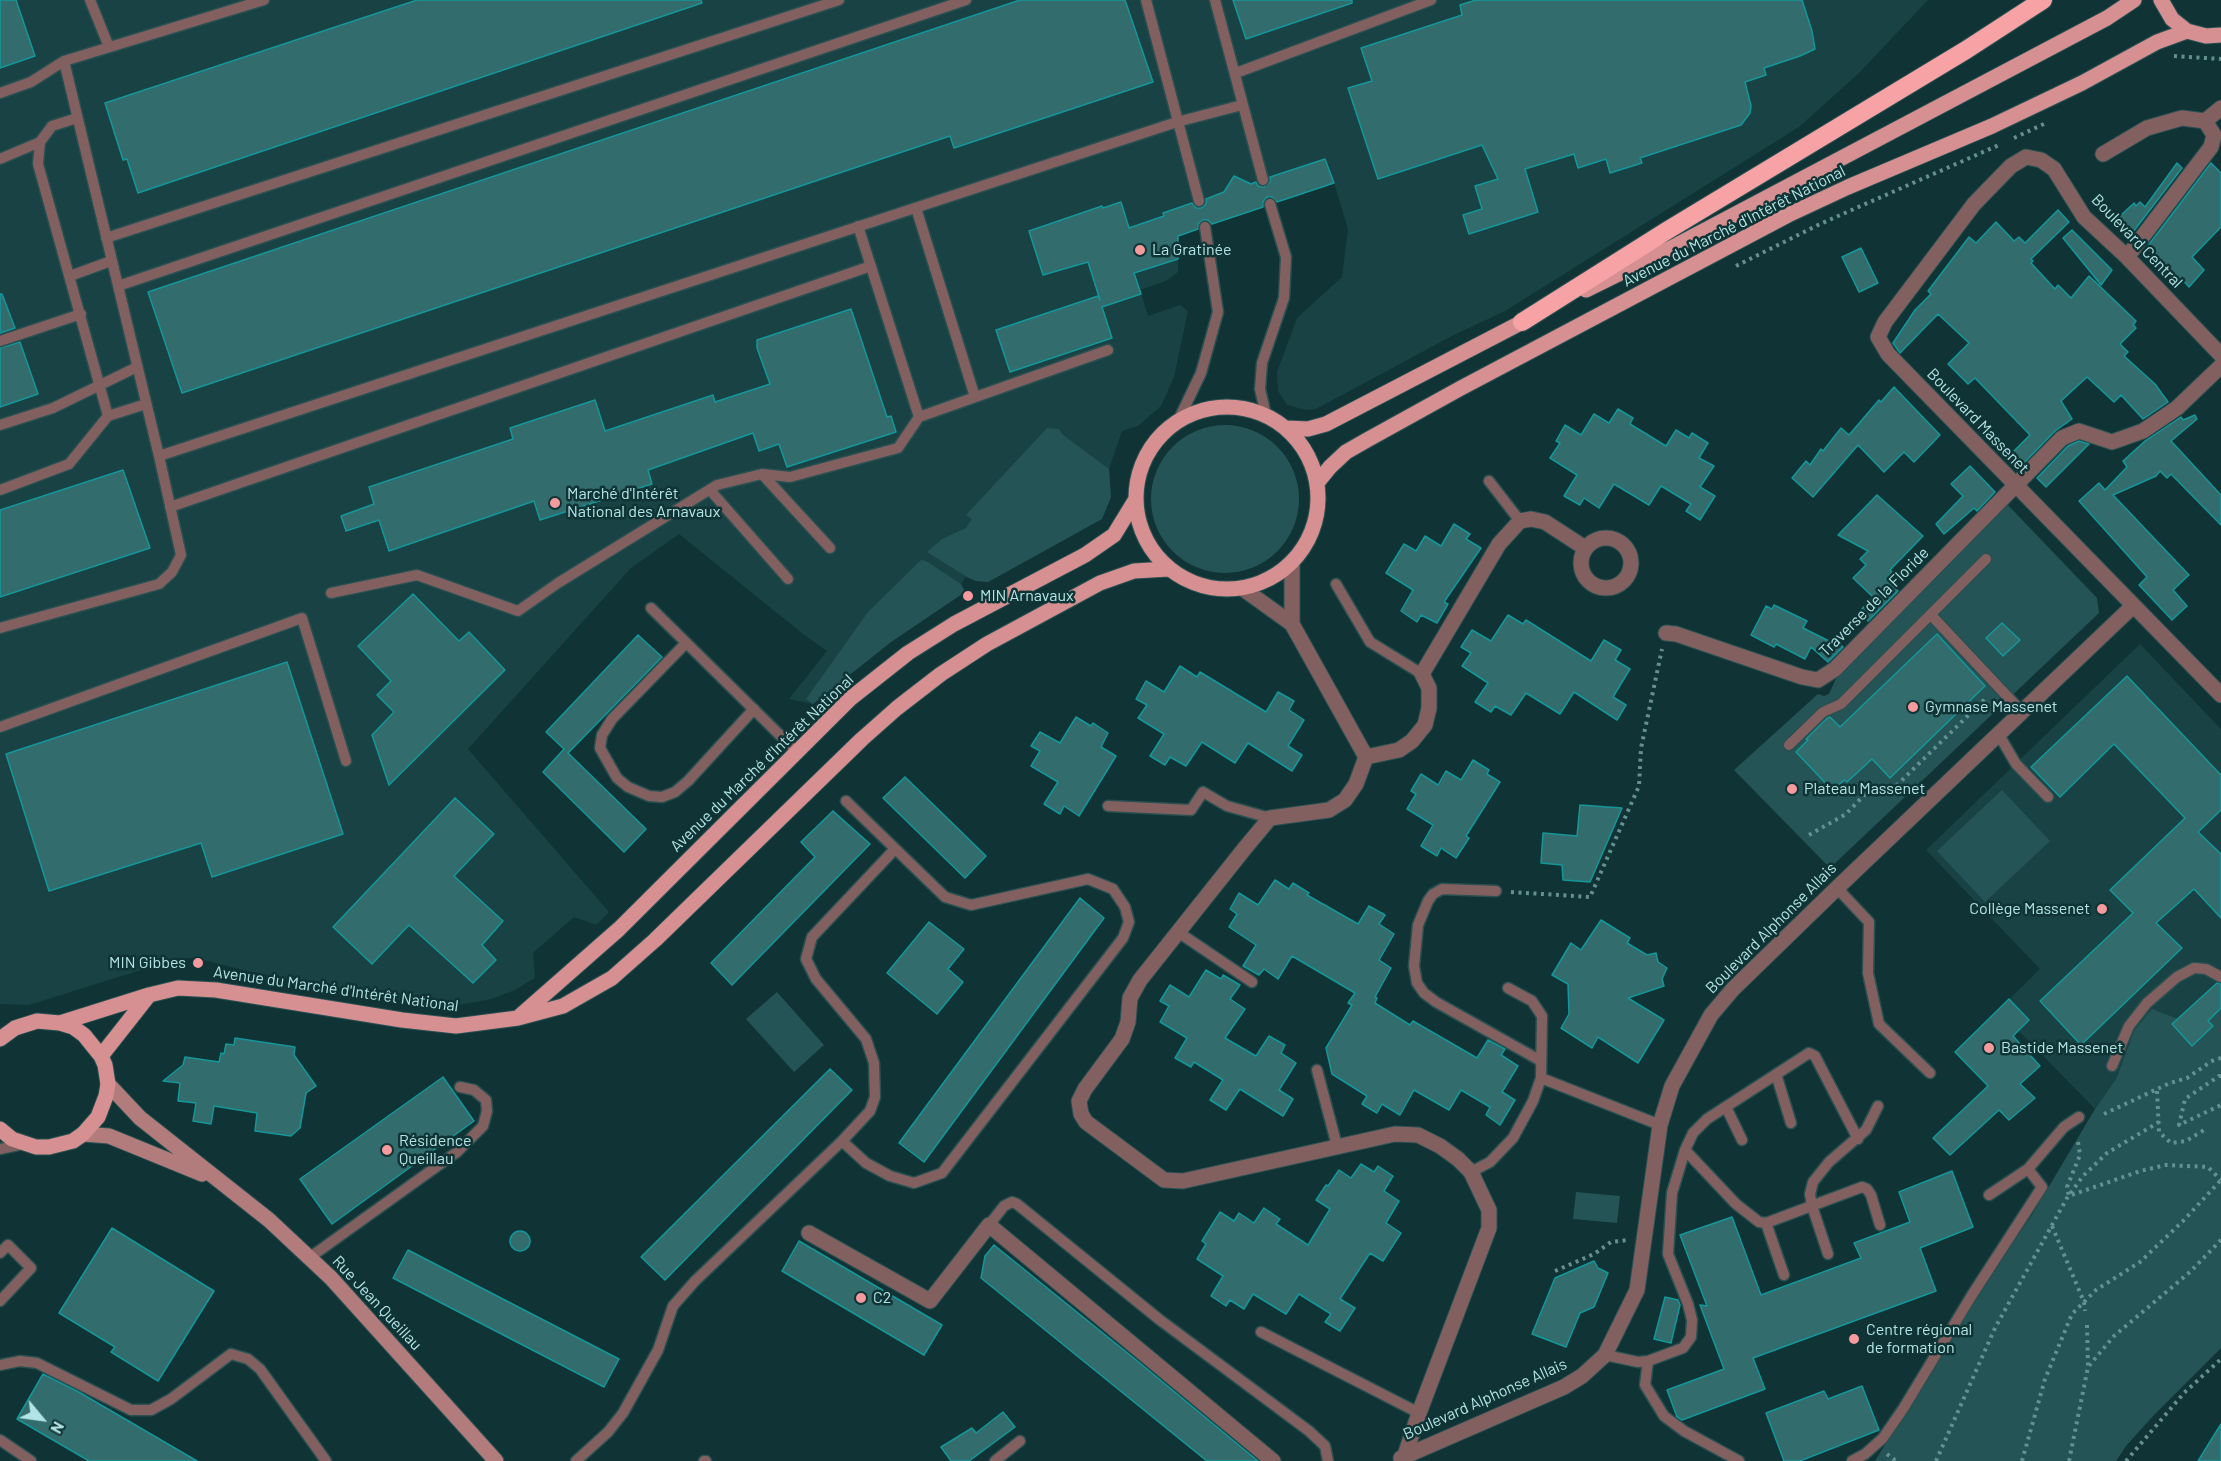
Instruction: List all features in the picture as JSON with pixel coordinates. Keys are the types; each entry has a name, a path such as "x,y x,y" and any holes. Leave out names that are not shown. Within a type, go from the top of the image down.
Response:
{"highway":[{"path":"1522,322 1668,230 1984,39 2043,0"}],"main road":[{"name":"Avenue du Marché d'Intérêt National","path":"1286,428 1308,429 1326,424 1522,322 1677,245 2107,18 2134,0"},
{"path":"2161,0 2172,20 2187,31 2206,36 2221,34"},
{"name":"Avenue du Marché d'Intérêt National","path":"1317,483 1346,452 1367,440 1788,215 1992,126 2082,83 2157,42 2187,31"},
{"path":"1222,407 1245,408 1266,416 1286,428 1306,453 1317,483 1317,512 1308,539 1292,562 1269,579 1242,588 1216,589 1191,582 1168,569 1151,549 1140,525 1136,499 1139,475 1148,453 1161,435 1178,421 1199,411 1222,407"},
{"name":"Avenue du Marché d'Intérêt National","path":"518,1018 619,929 851,698 908,653 986,606 1085,555 1114,535 1136,499"},
{"name":"Avenue du Marché d'Intérêt National","path":"60,1023 178,988 216,990 402,1020 456,1026 518,1018 563,1006 612,978 655,940 862,739 941,674 987,644 1100,584 1134,571 1168,569"},
{"path":"101,1056 149,995"},
{"path":"0,1039 7,1025 37,1021 60,1023 73,1027 84,1035 101,1056 108,1084 103,1107 98,1117 83,1134 73,1141 49,1148 24,1144 12,1139 0,1129"},
{"name":"Rue Jean Queillau","path":"108,1084 140,1118 269,1220 309,1258 347,1295 496,1461"},
{"name":"Rue Jean Queillau","path":"83,1134 109,1136 219,1181"}],"street":[{"path":"2205,122 2221,108"},
{"path":"2103,154 2147,128 2182,118 2205,122 2214,135 2211,147 2127,257"},
{"name":"Boulevard Central","path":"2026,157 2041,160 2054,169 2084,217 2127,257 2221,355"},
{"name":"Boulevard Massenet","path":"2026,157 2011,166 1974,204 1885,322 1878,338 1888,354 2221,695"},
{"path":"2016,486 2061,438 2079,431 2112,442 2143,430 2177,408 2221,366"},
{"name":"Traverse de la Floride","path":"1666,633 1676,634 1802,677 1818,680 1835,669 2016,486"},
{"path":"1366,757 1399,750 1412,741 1425,725 1430,708 1428,688 1422,674 1499,544 1520,521 1532,519 1545,522 1585,548"},
{"path":"1292,562 1292,624"},
{"path":"1242,588 1292,624 1366,757 1356,784 1345,800 1329,810 1270,818 1140,980 1130,998 1128,1022 1122,1040 1078,1101 1081,1114 1086,1122 1164,1180 1183,1181 1395,1134 1418,1135 1449,1153 1471,1172 1489,1210 1489,1228 1401,1458"},
{"name":"Boulevard Alphonse Allais","path":"1401,1458 1564,1387 1582,1376 1605,1355 1637,1290 1660,1125 1672,1086 1711,1015 1733,989 1837,888 2133,606"},
{"path":"809,1233 930,1301 989,1225 1273,1461"}],"lane":[{"path":"90,0 109,47"},
{"path":"0,93 31,82 64,61 264,0"},
{"path":"106,238 839,0"},
{"path":"118,286 966,0"},
{"path":"1146,0 1199,201"},
{"path":"1215,0 1263,180"},
{"path":"1236,73 1431,0"},
{"path":"0,628 159,584 172,572 181,555 64,61"},
{"path":"159,456 1177,122 1242,105"},
{"path":"0,159 40,142 52,126 77,118"},
{"path":"40,142 38,164 108,416"},
{"path":"1266,416 1260,389 1262,363 1284,298 1286,257 1270,204"},
{"path":"916,208 975,397"},
{"path":"858,226 919,417"},
{"path":"1178,421 1201,373 1218,312 1204,227"},
{"path":"70,276 111,261"},
{"path":"170,507 871,266"},
{"path":"0,341 81,315"},
{"path":"331,593 417,575 518,611 558,583 717,485 762,474 790,477 898,448 919,417 1108,350"},
{"path":"0,424 53,408 137,367"},
{"path":"0,490 69,464 108,416 146,404"},
{"path":"762,474 830,548"},
{"path":"1489,481 1520,521"},
{"path":"710,490 788,579"},
{"path":"1789,745 1823,712 1841,704 1986,560"},
{"path":"1336,584 1370,642 1422,674"},
{"path":"651,608 796,752"},
{"path":"1931,615 2022,712"},
{"path":"0,727 302,618 346,761"},
{"path":"686,643 612,719 602,735 600,748 617,778 628,787 649,796 662,797 675,792 688,781 754,709"},
{"path":"1999,735 2016,764 2048,798"},
{"path":"1108,806 1191,810 1203,792 1227,806 1270,818"},
{"path":"842,1141 866,1163 898,1178 914,1183 942,1173 1123,938 1129,922 1125,907 1113,889 1088,879 971,904 945,897 846,801"},
{"path":"576,1461 608,1432 623,1413 658,1350 673,1306 695,1281 842,1141 870,1111 875,1097 874,1063 866,1039 816,979 807,959 812,937 895,849"},
{"path":"1837,888 1869,922 1868,973 1879,1024 1930,1073"},
{"path":"1496,891 1442,889 1433,894 1418,925 1414,966 1417,983 1424,993 1436,1002 1541,1061"},
{"path":"1178,932 1252,982"},
{"path":"2112,1066 2129,1026 2147,1003 2177,977 2194,968 2206,969 2221,977"},
{"path":"1471,1172 1490,1162 1513,1138 1533,1101 1541,1078 1542,1016 1532,1001 1508,988"},
{"path":"1605,1355 1638,1362 1648,1361 1683,1348 1691,1337 1692,1320 1688,1304 1668,1254 1672,1193 1685,1150 1693,1133 1707,1119 1809,1053 1815,1056 1858,1139"},
{"path":"1317,1070 1337,1146"},
{"path":"1776,1074 1791,1123"},
{"path":"1541,1078 1660,1125"},
{"path":"309,1258 457,1152 483,1126 487,1111 486,1100 474,1090 460,1087"},
{"path":"1828,1254 1812,1206 1810,1194 1813,1182 1829,1162 1858,1139 1872,1121 1878,1106"},
{"path":"1726,1107 1742,1140"},
{"path":"1989,1195 2028,1168 2064,1127 2079,1117"},
{"path":"0,1149 24,1144"},
{"path":"1685,1150 1750,1216 1759,1222 1767,1223 1862,1187 1868,1189 1871,1195 1880,1225"},
{"path":"1852,1461 1865,1454 1883,1438 2042,1186 2028,1168"},
{"path":"989,1225 1004,1206 1012,1202 1017,1204 1160,1320 1309,1431 1325,1446 1328,1461"},
{"path":"1767,1223 1784,1275"},
{"path":"0,1253 8,1245 31,1268 0,1301"},
{"path":"1261,1332 1419,1413"},
{"path":"0,1365 20,1361 38,1363 131,1410 151,1410 171,1399 231,1354 248,1359 260,1369 326,1461"},
{"path":"1648,1361 1646,1385 1664,1416 1684,1431 1739,1461"},
{"path":"0,1440 31,1461"},
{"path":"995,1461 1020,1441"}],"path":[{"path":"2166,59 2174,55 2221,59"},
{"path":"2010,140 2051,120"},
{"path":"1734,267 1820,224 2000,145"},
{"path":"1496,891 1590,897 1639,786 1641,748 1666,633"},
{"path":"1809,835 1846,814 1870,789 1883,791 1895,787 1999,686"},
{"path":"2104,1114 2170,1083 2187,1078 2212,1061 2221,1058"},
{"path":"2221,1076 2185,1099 2179,1125 2191,1122 2221,1105"},
{"path":"2157,1090 2159,1131 2171,1143 2186,1141 2204,1130"},
{"path":"1936,1461 1995,1328 2068,1196 2083,1176 2107,1153 2159,1122"},
{"path":"2068,1196 2067,1187 2080,1155 2078,1142"},
{"path":"2022,1461 2045,1378 2072,1314 2096,1290 2140,1262 2221,1181 2208,1167 2166,1165 2140,1171 2068,1196"},
{"path":"2052,1225 2084,1302 2085,1311"},
{"path":"1555,1271 1594,1254 1611,1242 1625,1240"},
{"path":"2088,1368 2114,1336 2190,1272 2221,1240"},
{"path":"2069,1461 2088,1368 2087,1325"},
{"path":"2126,1461 2184,1392 2221,1359"},
{"path":"1891,1458 1896,1461"}],"shaded area":[{"name":"Marché d'Intérêt National des Arnavaux","path":"0,0 1928,0 1858,74 1799,127 1505,311 1450,337 1316,409 1306,410 1287,405 1278,391 1277,372 1297,318 1342,277 1348,229 1334,183 1175,237 1178,248 1178,272 1166,281 1140,290 1148,316 1180,305 1188,311 1174,377 1161,406 1138,426 1122,431 1109,469 1111,497 1102,519 988,582 966,577 961,584 965,592 891,642 813,704 789,699 827,651 679,534 631,568 468,749 609,912 596,925 574,917 533,953 535,978 515,990 491,999 443,1008 247,971 196,958 179,958 29,1005 0,1004"},
{"path":"1225,425 1239,426 1253,431 1266,437 1277,447 1287,458 1293,471 1298,485 1298,513 1293,527 1287,540 1277,551 1266,561 1253,567 1239,572 1225,573 1211,572 1197,567 1184,561 1173,551 1163,540 1157,527 1152,513 1151,499 1152,485 1157,471 1163,458 1173,447 1184,437 1197,431 1211,426"},
{"path":"1047,428 1059,429 1063,435 1109,469 1111,497 1102,519 988,582 976,581 967,577 927,552 942,539 966,528 972,519 966,515"},
{"path":"2005,502 2097,598 2099,613 1830,868 1734,770 1818,694 1824,696 1829,694 1839,672"},
{"path":"921,560 961,584 965,592 891,642 813,704 806,699 868,612"},
{"name":"Collège Massenet","path":"2140,644 2221,729 2221,1027 2191,1055 2134,1031 2116,1079 2095,1109 1998,1010 2040,969 1926,850"},
{"path":"2002,790 2050,841 1985,902 1937,851"},
{"path":"777,992 824,1045 794,1072 746,1019"},
{"path":"2221,1008 2221,1348 2153,1416 2126,1446 2116,1461 1875,1461 1977,1295 2032,1215 2095,1109 2116,1079 2134,1031 2152,1009 2178,1019 2172,1025 2192,1046 2213,1027 2208,1021"},
{"path":"1576,1192 1620,1196 1617,1223 1573,1219"}],"building":[{"path":"0,0 16,0 35,56 0,68"},
{"path":"417,0 701,0 702,3 138,193 127,159 123,160 105,103"},
{"path":"1020,0 1125,0 1153,82 954,148 950,136 182,393 148,292"},
{"path":"1233,0 1352,0 1352,3 1246,39"},
{"path":"1476,0 1802,0 1815,49 1764,68 1766,75 1745,82 1751,106 1750,113 1741,125 1640,158 1642,163 1610,173 1606,159 1578,168 1574,154 1525,169 1538,212 1469,234 1463,215 1482,209 1475,186 1498,179 1482,145 1378,179 1348,88 1372,81 1361,48 1462,15 1460,5"},
{"path":"1325,159 1334,183 1277,202 1272,197 1267,197 1263,202 1263,207 1212,224 1208,220 1203,220 1198,224 1198,229 1178,236 1178,259 1134,273 1141,294 1102,307 1112,338 1010,372 996,330 1098,296 1100,300 1088,262 1043,275 1029,231 1102,206 1103,208 1121,202 1129,228 1192,203 1196,208 1201,208 1206,204 1206,199 1224,192 1234,176 1251,184 1256,182 1258,186 1264,187 1270,182 1270,177"},
{"path":"2177,163 2182,168 2133,232 2119,217 2134,203 2136,206 2140,202 2145,207"},
{"path":"2211,163 2221,173 2221,227 2192,257 2204,270 2189,287 2181,278 2179,281 2147,247"},
{"path":"2058,210 2069,222 2031,259 2033,261 2031,263 2055,289 2058,285 2071,298 2089,276 2136,321 2133,325 2136,328 2120,344 2128,352 2124,356 2155,384 2168,402 2143,419 2121,395 2114,402 2087,377 2061,401 2072,419 2055,431 2023,464 2012,453 2030,435 1975,378 1968,384 1948,364 1969,343 1938,314 1900,353 1893,343 1915,310 1931,294 1928,291 1969,237 1976,243 1996,222 2014,241 2019,237 2025,243"},
{"path":"2072,230 2112,270 2101,285 2063,238"},
{"path":"1861,248 1878,283 1859,292 1842,257"},
{"path":"0,294 2,294 15,328 0,333"},
{"path":"851,309 887,417 891,416 896,432 787,467 779,444 759,451 753,433 648,470 652,484 540,520 534,501 389,551 379,520 346,531 341,516 374,504 369,487 513,439 510,428 595,400 605,431 713,395 715,402 770,384 757,348 757,340"},
{"path":"20,342 38,394 0,407 0,348"},
{"path":"1894,387 1940,435 1914,462 1904,452 1884,472 1858,445 1813,497 1792,478 1806,461 1810,465 1821,449 1823,451 1841,428 1849,435 1879,400 1881,402"},
{"path":"1618,409 1633,418 1630,424 1666,446 1676,430 1689,438 1692,433 1708,443 1699,458 1714,466 1700,487 1715,496 1700,520 1686,511 1691,504 1661,486 1649,505 1614,484 1599,508 1584,498 1580,505 1564,496 1577,475 1550,458 1560,443 1556,441 1565,425 1581,435 1594,414 1609,423"},
{"path":"2195,415 2197,419 2171,441 2221,495 2221,525 2171,474 2167,478 2160,471 2156,476 2113,495 2189,575 2173,590 2187,606 2172,620 2139,585 2147,577 2079,501 2099,483 2105,490 2127,467 2123,461 2145,441 2181,417 2183,420"},
{"path":"2079,441 2089,444 2046,487 2037,478 2068,446"},
{"path":"1970,466 1995,492 1977,511 1974,508 1944,534 1936,524 1963,496 1951,484"},
{"path":"123,470 150,548 0,597 0,510"},
{"path":"1877,495 1923,536 1890,570 1892,572 1886,579 1898,591 1868,621 1860,611 1873,597 1853,578 1866,565 1860,559 1868,551 1838,535"},
{"path":"1454,524 1470,534 1466,539 1481,548 1444,602 1448,604 1437,623 1421,615 1417,622 1401,611 1413,590 1386,573 1404,544 1416,551 1425,536 1441,546"},
{"path":"413,594 459,641 469,632 505,670 389,785 372,735 394,712 377,695 391,681 358,646"},
{"path":"1774,605 1807,621 1803,628 1831,642 1834,638 1843,647 1828,662 1811,647 1805,659 1776,644 1774,647 1751,635 1766,606 1772,609"},
{"path":"1508,615 1523,624 1526,620 1591,661 1604,640 1621,650 1615,660 1630,669 1613,697 1626,705 1617,720 1574,692 1560,714 1526,693 1511,715 1495,706 1491,712 1475,702 1488,683 1462,666 1471,653 1461,647 1472,630 1491,641"},
{"path":"2002,623 2020,640 2003,656 1986,638"},
{"name":"Gymnase Massenet","path":"1937,634 1985,686 1890,778 1872,759 1847,782 1844,780 1833,791 1796,752 1827,718 1830,717 1840,727"},
{"path":"638,635 662,657 568,753 646,829 624,852 543,772 564,749 546,732"},
{"path":"287,662 343,834 212,877 201,843 49,891 6,754"},
{"path":"1180,666 1197,677 1200,672 1266,712 1278,692 1294,701 1289,710 1304,720 1288,746 1302,755 1292,771 1248,743 1235,763 1202,742 1186,766 1170,757 1165,765 1150,756 1164,734 1138,718 1147,705 1136,699 1146,681 1164,692"},
{"path":"2127,676 2221,775 2221,810 2198,832 2221,854 2221,918 2194,889 2156,923 2182,948 2081,1045 2040,1001 2133,913 2110,890 2185,818 2114,744 2060,797 2031,767"},
{"path":"1076,717 1091,726 1093,723 1108,733 1101,747 1116,756 1079,816 1064,806 1060,814 1044,804 1058,782 1031,766 1040,751 1031,746 1040,732 1060,743"},
{"path":"1473,760 1489,770 1487,774 1500,782 1466,836 1469,838 1456,858 1441,848 1437,856 1421,846 1433,825 1407,809 1416,794 1411,791 1421,774 1438,785 1446,771 1461,780"},
{"path":"905,777 986,856 965,878 883,798"},
{"path":"455,798 494,834 454,876 503,921 482,945 496,960 473,983 409,925 372,964 333,927"},
{"path":"1580,805 1622,808 1590,882 1563,880 1562,865 1541,863 1543,833 1577,836"},
{"path":"833,811 870,844 732,985 711,963 815,857 801,842"},
{"path":"1275,880 1289,889 1293,883 1309,893 1307,895 1358,924 1369,906 1385,915 1379,924 1394,934 1379,960 1391,968 1375,997 1377,998 1375,1003 1410,1025 1413,1021 1477,1058 1488,1040 1505,1049 1501,1055 1518,1066 1502,1092 1515,1100 1500,1125 1486,1115 1490,1107 1461,1090 1449,1110 1414,1090 1400,1115 1382,1104 1377,1113 1362,1104 1367,1096 1332,1074 1326,1048 1352,1005 1348,1003 1355,993 1292,956 1278,979 1264,969 1259,975 1243,966 1256,945 1229,927 1237,914 1230,909 1239,893 1258,905"},
{"path":"1080,898 1104,918 924,1162 899,1143"},
{"path":"1601,920 1630,938 1627,943 1647,955 1656,953 1658,962 1667,968 1662,979 1664,986 1628,998 1664,1020 1638,1063 1598,1037 1592,1048 1561,1028 1569,1014 1568,984 1552,975 1571,943 1581,950"},
{"path":"929,922 964,949 948,969 963,982 937,1014 887,973"},
{"path":"1206,970 1221,979 1223,975 1240,985 1230,999 1245,1009 1225,1038 1256,1056 1269,1036 1285,1045 1281,1053 1296,1063 1279,1090 1293,1099 1283,1116 1240,1089 1226,1110 1210,1100 1223,1080 1194,1062 1191,1067 1175,1058 1187,1038 1160,1022 1169,1006 1160,1001 1170,985 1189,997"},
{"path":"2217,983 2221,984 2221,1008 2208,1021 2213,1026 2192,1046 2172,1024"},
{"path":"2009,999 2029,1020 2013,1036 2040,1066 2020,1084 2035,1098 2009,1120 1999,1110 1950,1155 1933,1138 1988,1086 1955,1052"},
{"path":"235,1038 295,1047 294,1055 316,1086 306,1093 300,1128 291,1136 255,1131 257,1113 214,1106 211,1124 193,1121 196,1103 178,1101 180,1083 163,1081 183,1065 185,1057 219,1062 226,1044 234,1045"},
{"path":"830,1069 852,1090 665,1280 641,1257"},
{"name":"Résidence Queillau","path":"443,1077 474,1121 332,1224 300,1179"},
{"path":"1361,1164 1374,1172 1378,1166 1393,1176 1384,1191 1399,1201 1386,1223 1401,1233 1383,1261 1370,1253 1340,1299 1355,1308 1340,1331 1325,1322 1331,1314 1299,1294 1286,1314 1253,1294 1244,1309 1230,1300 1226,1306 1211,1296 1223,1276 1197,1259 1206,1244 1202,1241 1220,1212 1234,1221 1239,1213 1254,1223 1264,1208 1280,1219 1276,1224 1308,1245 1330,1209 1316,1200 1339,1170 1351,1178"},
{"path":"1952,1171 1973,1227 1920,1248 1936,1291 1753,1358 1765,1389 1682,1420 1677,1417 1667,1390 1724,1369 1700,1305 1707,1306 1680,1235 1732,1217 1761,1295 1861,1258 1854,1243 1910,1222 1899,1192"},
{"path":"112,1228 214,1291 158,1381 111,1352 115,1347 59,1313"},
{"path":"520,1231 527,1234 530,1241 527,1248 520,1251 513,1248 510,1241 513,1234"},
{"path":"799,1241 942,1325 924,1355 782,1271"},
{"path":"994,1245 1258,1461 1207,1461 981,1278 985,1256"},
{"path":"408,1250 619,1359 604,1387 393,1278"},
{"path":"1594,1261 1598,1268 1608,1273 1594,1307 1580,1313 1566,1347 1532,1334 1555,1278"},
{"path":"1665,1297 1678,1300 1680,1305 1671,1343 1654,1339"},
{"path":"43,1374 77,1391 197,1461 89,1461 17,1419"},
{"path":"1862,1386 1879,1430 1800,1461 1784,1461 1766,1413 1824,1391 1828,1399"},
{"path":"1003,1412 1015,1427 969,1461 951,1461 941,1447 972,1428 976,1433"},
{"path":"2221,1424 2221,1461 2198,1461"}],"place":[{"name":"La Gratinée","path":"1140,250"},
{"name":"Marché d'Intérêt National des Arnavaux","path":"555,503"},
{"name":"MIN Arnavaux","path":"968,596"},
{"name":"Gymnase Massenet","path":"1913,707"},
{"name":"Plateau Massenet","path":"1792,789"},
{"name":"Collège Massenet","path":"2102,909"},
{"name":"MIN Gibbes","path":"198,963"},
{"name":"Bastide Massenet","path":"1989,1048"},
{"name":"Résidence Queillau","path":"387,1150"},
{"name":"C2","path":"861,1298"},
{"name":"Centre régional de formation","path":"1854,1339"}]}
